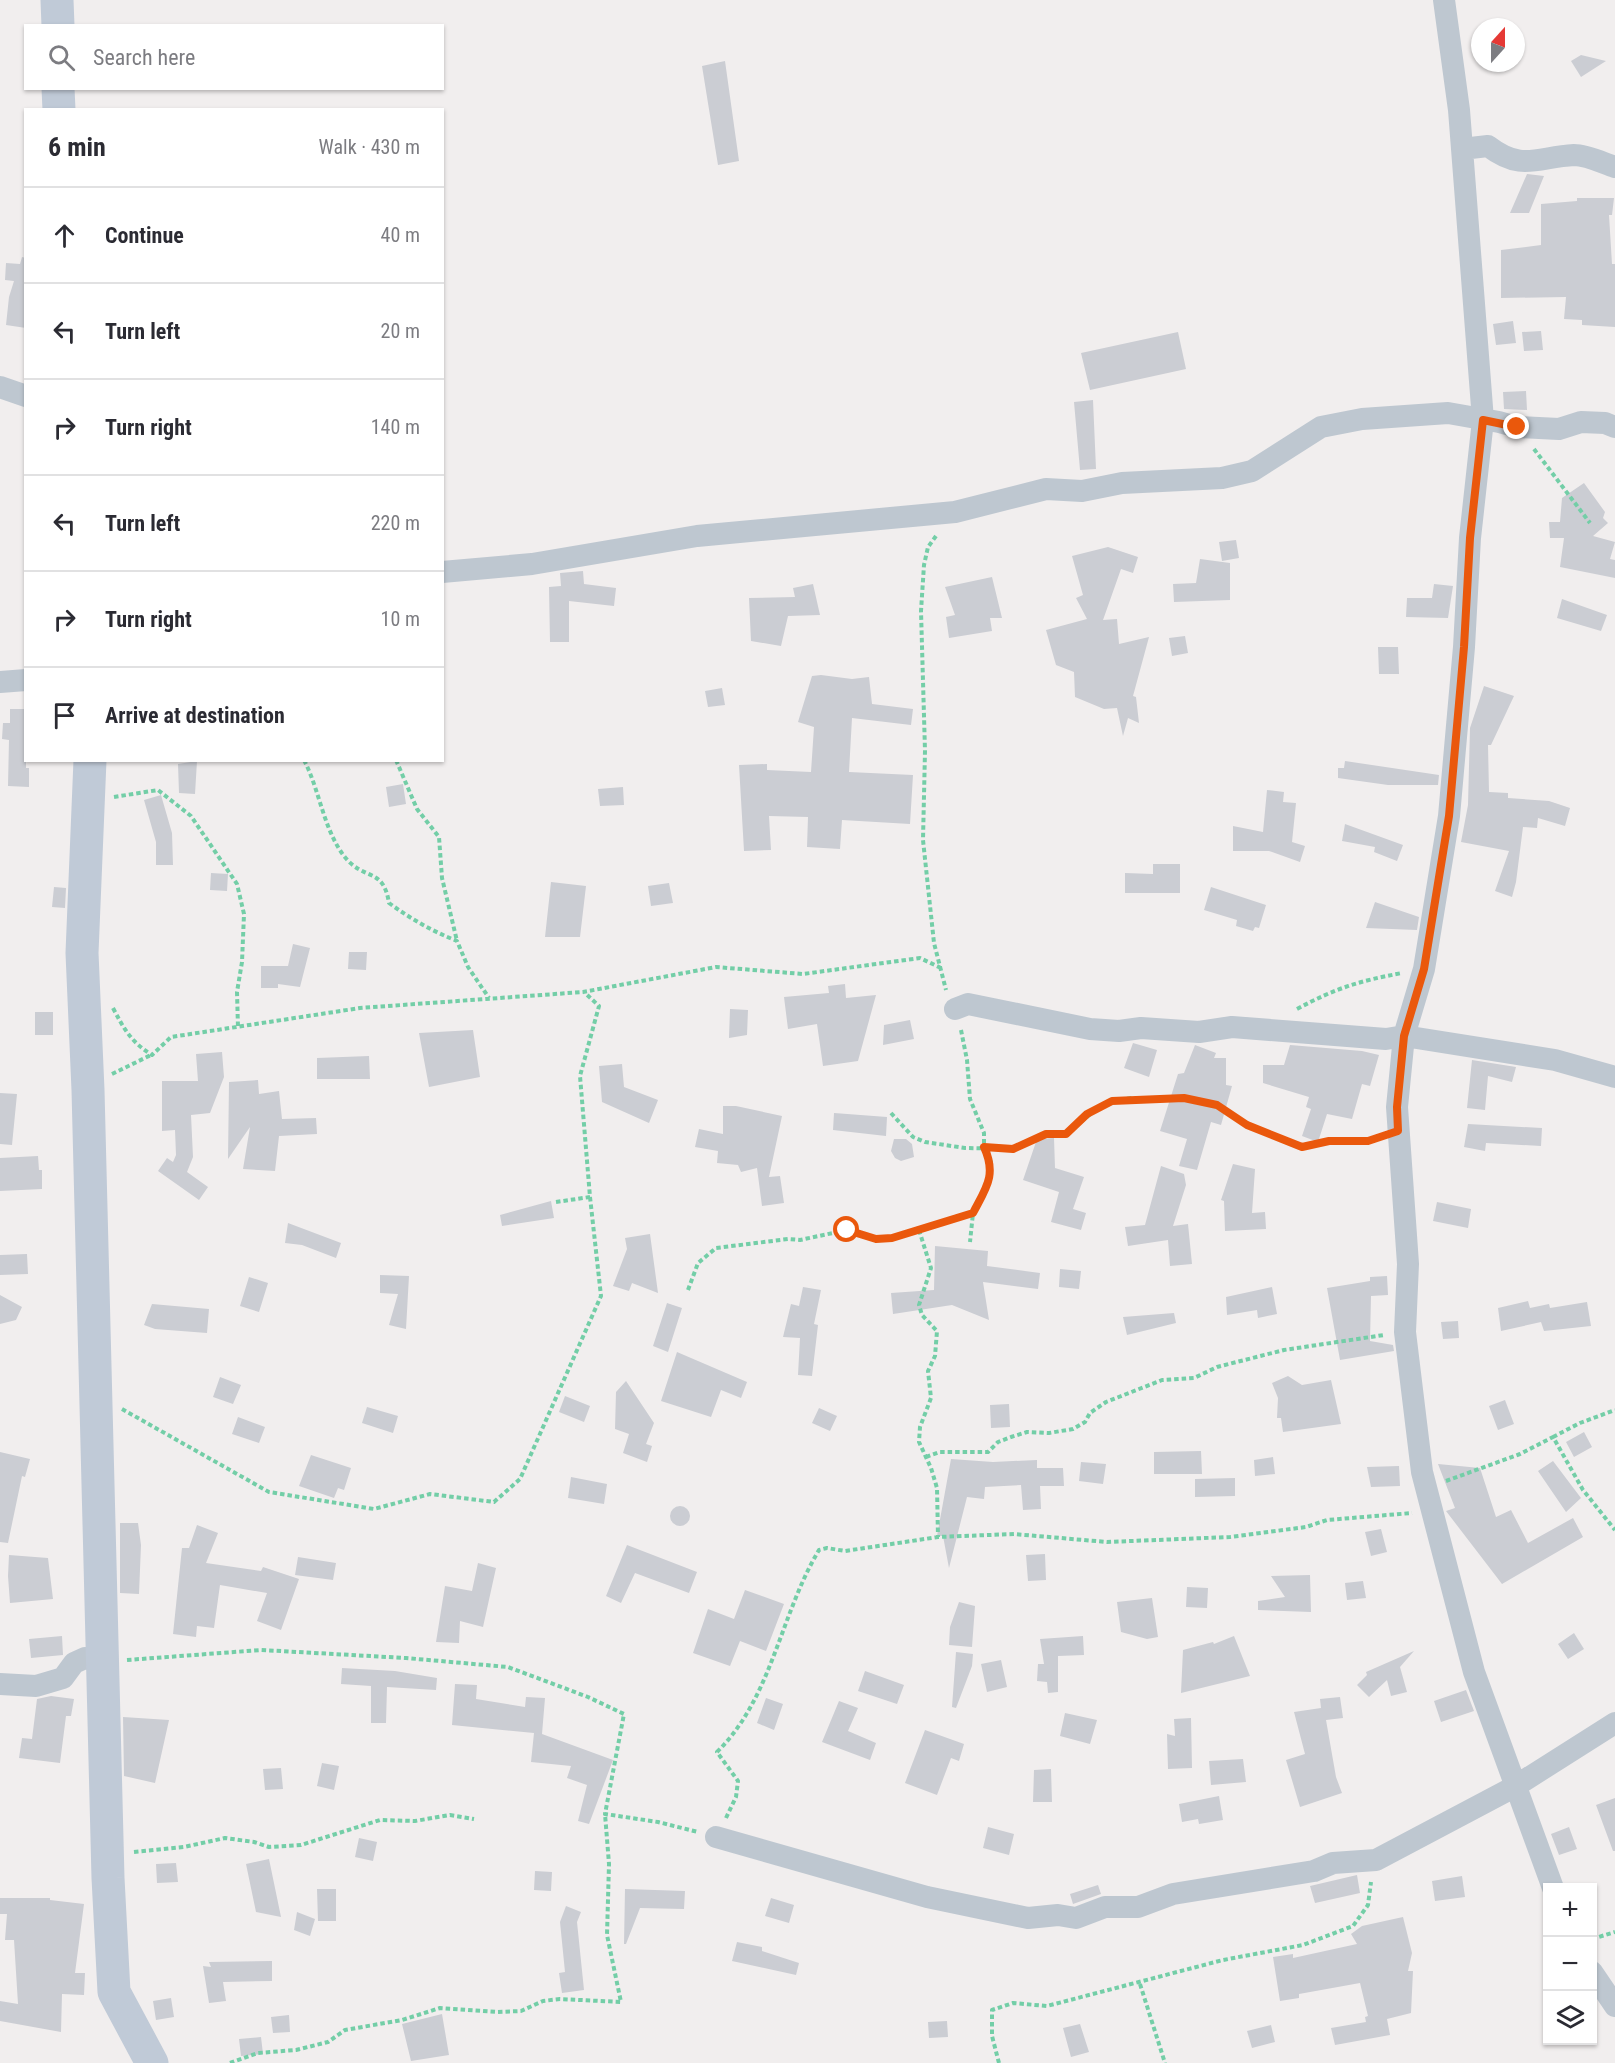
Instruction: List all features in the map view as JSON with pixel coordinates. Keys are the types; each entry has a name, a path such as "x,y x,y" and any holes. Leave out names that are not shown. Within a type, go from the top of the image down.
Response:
{"street":[{"path":"57,0 58,24"},
{"path":"1444,0 1462,149 1483,420 1470,538 1464,647 1449,816 1424,969 1404,1036 1397,1107 1408,1264 1405,1332 1415,1424 1427,1489 1474,1672 1514,1787 1551,1883"},
{"path":"58,90 59,108"},
{"path":"1462,149 1488,146 1501,156 1523,163 1577,155 1615,167"},
{"path":"0,387 24,395"},
{"path":"444,572 532,564 697,536 955,512 1046,489 1082,491 1122,483 1222,478 1252,471 1321,427 1362,419 1448,413 1517,427 1559,429 1581,422 1605,423 1615,427"},
{"path":"0,682 24,680"},
{"path":"90,762 82,952 88,1090 107,1860 114,1992 152,2063"},
{"path":"955,1009 968,1004 1050,1023 1119,1031 1141,1028 1169,1032 1199,1032 1232,1027 1386,1039 1404,1036 1555,1060 1615,1077"},
{"path":"0,1684 36,1686 63,1678 74,1663 85,1658 103,1662"},
{"path":"716,1837 927,1897 1028,1918 1058,1915 1076,1918 1105,1907 1138,1907 1173,1894 1314,1870 1333,1863 1376,1860 1514,1787 1615,1723"},
{"path":"1597,1978 1615,2006"}],"path":[{"path":"1517,427 1590,523"},
{"path":"88,1090 103,1079 152,1055 171,1037 360,1008 583,992 716,967 802,974 920,958 941,968 934,943 923,840 925,751 921,611 927,547 948,525 955,512"},
{"path":"305,762 318,791 333,839 346,859 364,874 382,880 387,887 390,903 400,911 420,925 457,941"},
{"path":"397,762 417,809 439,837 442,878 457,941 468,967 490,999"},
{"path":"89,798 105,799 158,790 191,816 237,884 244,914 242,962 237,992 238,1028"},
{"path":"1256,1029 1325,993 1359,980 1424,969"},
{"path":"96,1400 114,1404 269,1492 374,1509 430,1494 494,1502 520,1479 601,1296 580,1076 598,1006 583,992"},
{"path":"110,1003 125,1033 136,1045 152,1055"},
{"path":"955,1009 967,1060 970,1099 984,1133 984,1147 991,1162 990,1178 973,1213 970,1242"},
{"path":"891,1113 902,1127 925,1142 1013,1149 1046,1134 1066,1134 1098,1108 1112,1101 1132,1098 1184,1098 1217,1105 1247,1125 1302,1147 1329,1141 1368,1141 1398,1131"},
{"path":"556,1202 590,1197"},
{"path":"688,1290 698,1263 716,1248 789,1239 800,1240 847,1230 876,1239 892,1238 950,1218 973,1213"},
{"path":"919,1230 931,1268 919,1305 922,1315 938,1331 934,1356 928,1371 931,1398 920,1427 919,1442 937,1488 938,1537"},
{"path":"926,1457 940,1452 988,1452 999,1442 1027,1432 1049,1433 1073,1429 1085,1422 1090,1413 1106,1402 1162,1380 1194,1378 1217,1366 1284,1350 1405,1332"},
{"path":"1427,1489 1520,1454 1580,1423 1615,1410"},
{"path":"1553,1437 1583,1490 1615,1530"},
{"path":"605,1814 658,1822 716,1837 736,1797 738,1781 717,1752 739,1728 766,1678 804,1574 819,1550 827,1548 845,1551 938,1537 1014,1534 1107,1542 1213,1538 1306,1527 1327,1520 1362,1519 1400,1513 1434,1514"},
{"path":"103,1662 261,1650 406,1658 508,1667 588,1697 624,1714 605,1814 609,1864 607,1935 621,2002 560,1999 543,2001 521,2011 497,2012 440,2008 402,2020 345,2030 328,2042 296,2050 258,2054 230,2063"},
{"path":"107,1860 136,1851 184,1847 225,1838 254,1842 269,1847 301,1845 380,1820 415,1821 450,1815 474,1819"},
{"path":"999,2063 992,2036 992,2010 1012,2003 1047,2006 1140,1984 1223,1960 1303,1945 1353,1926 1368,1905 1376,1860"},
{"path":"1597,1938 1615,1932"},
{"path":"1140,1984 1165,2063"}],"building":[{"path":"1581,55 1606,61 1581,77 1571,61"},
{"path":"725,61 739,161 718,165 702,66"},
{"path":"1527,174 1544,176 1529,213 1510,213"},
{"path":"1577,198 1614,198 1612,215 1609,215 1612,264 1615,264 1615,327 1582,325 1582,320 1564,319 1566,297 1501,298 1501,250 1541,245 1541,204 1577,201"},
{"path":"22,257 24,258 24,328 6,325 9,297 14,281 5,280 6,263 20,264"},
{"path":"1513,321 1516,343 1496,345 1493,324"},
{"path":"1541,331 1543,350 1524,351 1522,332"},
{"path":"1178,332 1186,369 1090,390 1081,353"},
{"path":"1526,391 1527,410 1504,409 1503,392"},
{"path":"1093,400 1096,469 1080,470 1074,402"},
{"path":"1584,483 1605,512 1603,518 1608,523 1593,536 1615,542 1610,559 1615,560 1615,578 1560,567 1564,538 1550,538 1549,522 1560,522 1562,498"},
{"path":"1236,540 1239,558 1222,561 1219,542"},
{"path":"1108,547 1138,557 1133,573 1121,569 1103,620 1117,619 1119,644 1149,637 1133,696 1136,697 1139,723 1128,718 1123,736 1117,708 1104,709 1075,697 1074,672 1056,665 1046,630 1087,619 1076,598 1083,595 1072,556"},
{"path":"1200,559 1230,563 1230,600 1174,602 1173,584 1196,583"},
{"path":"583,571 584,584 616,588 614,606 569,601 569,642 550,642 549,587 561,586 560,573"},
{"path":"992,577 1002,618 990,618 992,631 949,638 946,617 955,615 945,587"},
{"path":"813,584 820,615 788,616 781,646 751,641 749,598 795,597 793,588"},
{"path":"1434,584 1453,586 1448,618 1406,617 1407,598 1432,598"},
{"path":"1562,599 1607,615 1601,631 1557,618"},
{"path":"1185,636 1188,653 1172,656 1169,638"},
{"path":"1378,647 1398,647 1399,674 1379,674"},
{"path":"812,676 852,679 869,677 872,704 913,709 911,725 852,718 849,772 913,775 910,824 842,820 840,849 807,847 808,817 769,816 771,850 744,851 739,765 767,764 767,770 811,772 814,727 798,722"},
{"path":"1484,686 1514,696 1491,745 1488,745 1489,792 1508,793 1508,798 1549,801 1570,808 1565,826 1538,818 1537,828 1523,827 1512,897 1495,891 1509,851 1461,842 1468,805 1470,728"},
{"path":"722,688 725,705 708,707 705,691"},
{"path":"10,709 24,709 24,762 26,762 26,768 29,768 29,787 8,786 9,740 2,739 3,723 10,723"},
{"path":"1345,761 1439,775 1438,785 1388,785 1338,778 1338,768 1344,768"},
{"path":"197,762 195,794 179,793 178,764"},
{"path":"403,784 406,804 389,807 386,787"},
{"path":"623,787 624,805 600,806 598,789"},
{"path":"1267,790 1284,792 1283,802 1296,803 1292,842 1305,846 1300,862 1269,851 1233,851 1233,826 1263,832"},
{"path":"161,795 172,833 173,865 156,865 156,842 144,800"},
{"path":"1345,824 1403,845 1397,861 1374,852 1375,847 1342,841"},
{"path":"1153,864 1180,864 1180,893 1125,893 1125,873 1153,874"},
{"path":"211,873 228,874 227,891 210,890"},
{"path":"551,882 586,886 580,937 545,937"},
{"path":"669,883 673,903 651,906 648,886"},
{"path":"54,887 66,888 65,908 52,907"},
{"path":"1211,887 1266,905 1259,928 1255,927 1253,931 1236,926 1237,920 1204,910"},
{"path":"1375,902 1419,917 1417,930 1366,928"},
{"path":"293,944 310,948 300,987 278,984 278,988 261,988 261,966 288,966"},
{"path":"349,952 367,952 366,970 348,969"},
{"path":"845,984 846,998 876,995 858,1061 823,1066 817,1024 788,1029 784,997 829,993 828,986"},
{"path":"730,1009 748,1010 747,1035 729,1038"},
{"path":"35,1012 53,1012 53,1035 35,1035"},
{"path":"910,1020 914,1039 883,1045 884,1025"},
{"path":"473,1030 480,1077 429,1087 419,1033"},
{"path":"1133,1043 1157,1050 1149,1077 1124,1068"},
{"path":"1195,1045 1216,1053 1214,1058 1226,1058 1226,1085 1232,1086 1221,1125 1211,1122 1197,1170 1179,1166 1187,1139 1160,1131 1178,1074 1184,1073"},
{"path":"1290,1045 1362,1051 1379,1055 1370,1086 1362,1084 1352,1119 1327,1114 1318,1142 1302,1136 1311,1109 1306,1107 1309,1097 1263,1083 1263,1065 1284,1065"},
{"path":"222,1052 224,1077 210,1113 191,1115 193,1157 187,1172 208,1187 199,1200 158,1171 167,1158 173,1162 176,1155 175,1130 162,1131 162,1081 198,1081 196,1054"},
{"path":"369,1056 370,1079 317,1079 317,1058"},
{"path":"1472,1060 1516,1067 1512,1082 1488,1076 1485,1110 1467,1108"},
{"path":"622,1064 624,1087 658,1100 649,1123 602,1102 599,1066"},
{"path":"258,1080 259,1094 279,1091 282,1119 316,1118 317,1134 279,1136 275,1171 243,1169 250,1127 228,1159 229,1082"},
{"path":"0,1093 17,1094 12,1145 0,1144"},
{"path":"723,1106 736,1106 782,1116 769,1177 780,1176 784,1203 762,1206 757,1168 741,1172 738,1165 717,1163 718,1151 695,1147 699,1129 723,1134"},
{"path":"834,1113 887,1117 886,1136 833,1130"},
{"path":"1468,1124 1542,1128 1541,1146 1486,1143 1485,1151 1464,1147"},
{"path":"1054,1138 1055,1168 1084,1177 1073,1209 1086,1213 1081,1230 1051,1222 1059,1192 1023,1180 1037,1139"},
{"path":"894,1139 906,1139 912,1144 914,1157 901,1161 895,1158 891,1151"},
{"path":"38,1156 39,1170 42,1170 42,1189 0,1191 0,1158"},
{"path":"1233,1164 1255,1169 1252,1213 1265,1212 1266,1229 1225,1231 1224,1201 1221,1200"},
{"path":"1161,1166 1184,1174 1186,1185 1173,1226 1188,1224 1192,1264 1170,1266 1168,1240 1128,1246 1125,1227 1145,1225"},
{"path":"551,1201 554,1218 502,1226 500,1215"},
{"path":"1437,1202 1471,1209 1468,1228 1433,1221"},
{"path":"288,1223 341,1243 336,1258 302,1245 285,1243"},
{"path":"650,1234 658,1293 632,1283 629,1291 613,1286 627,1249 625,1238"},
{"path":"935,1246 988,1251 987,1266 1040,1273 1038,1289 983,1282 989,1320 952,1305 893,1314 891,1293 934,1290"},
{"path":"27,1254 28,1274 0,1275 0,1255"},
{"path":"1060,1269 1081,1271 1079,1289 1059,1287"},
{"path":"380,1275 409,1276 406,1329 389,1325 398,1294 380,1293"},
{"path":"1387,1276 1388,1295 1371,1296 1370,1341 1393,1345 1394,1351 1340,1360 1327,1288 1370,1281 1370,1277"},
{"path":"249,1277 268,1283 259,1312 240,1306"},
{"path":"803,1287 821,1290 814,1324 818,1325 812,1376 798,1375 800,1338 783,1337 791,1304 799,1306"},
{"path":"1272,1287 1277,1314 1258,1318 1257,1310 1227,1315 1226,1297"},
{"path":"0,1295 22,1307 16,1320 0,1324"},
{"path":"1528,1301 1530,1308 1549,1304 1550,1308 1587,1302 1591,1326 1544,1331 1541,1322 1501,1331 1498,1308"},
{"path":"667,1303 682,1308 668,1352 653,1346"},
{"path":"152,1304 209,1309 207,1333 155,1329 144,1325"},
{"path":"1174,1313 1176,1323 1127,1335 1123,1317"},
{"path":"1458,1321 1459,1338 1443,1339 1441,1322"},
{"path":"677,1352 747,1382 741,1398 721,1390 711,1417 661,1401"},
{"path":"1288,1376 1302,1385 1331,1380 1341,1424 1283,1432 1281,1418 1277,1418 1278,1398 1272,1383"},
{"path":"220,1377 241,1385 233,1404 213,1397"},
{"path":"626,1381 654,1423 646,1444 652,1446 647,1462 623,1453 629,1434 615,1429 616,1392"},
{"path":"565,1396 590,1406 584,1422 559,1412"},
{"path":"1505,1400 1514,1424 1498,1430 1489,1406"},
{"path":"1009,1404 1010,1427 991,1428 990,1405"},
{"path":"367,1407 398,1416 393,1433 362,1423"},
{"path":"819,1408 837,1416 830,1431 812,1423"},
{"path":"238,1417 265,1427 259,1443 232,1434"},
{"path":"1584,1432 1592,1447 1574,1457 1566,1442"},
{"path":"1201,1451 1202,1474 1154,1474 1154,1452"},
{"path":"0,1452 30,1459 25,1477 22,1476 8,1543 0,1542"},
{"path":"311,1455 351,1468 344,1490 338,1488 334,1498 299,1486"},
{"path":"1273,1457 1275,1474 1255,1476 1254,1460"},
{"path":"951,1459 993,1462 1037,1460 1037,1468 1063,1468 1064,1486 1040,1486 1041,1509 1023,1510 1021,1485 985,1487 984,1499 967,1497 949,1568 943,1536 937,1536"},
{"path":"1553,1461 1581,1498 1566,1512 1538,1471"},
{"path":"1081,1462 1106,1464 1103,1484 1079,1481"},
{"path":"1438,1464 1480,1468 1496,1517 1511,1510 1528,1543 1573,1518 1583,1537 1502,1584 1446,1511 1455,1508"},
{"path":"1399,1466 1400,1486 1371,1487 1367,1467"},
{"path":"571,1477 607,1484 604,1504 568,1498"},
{"path":"1235,1478 1235,1496 1195,1497 1195,1479"},
{"path":"680,1506 687,1509 690,1516 687,1523 680,1526 673,1523 670,1516 673,1509"},
{"path":"120,1523 138,1523 141,1545 139,1594 120,1593"},
{"path":"197,1525 218,1533 206,1563 261,1571 263,1567 299,1579 281,1630 257,1621 267,1593 220,1585 214,1628 197,1626 196,1637 173,1634 182,1548 189,1548"},
{"path":"1381,1529 1387,1552 1371,1556 1365,1532"},
{"path":"627,1545 697,1572 689,1593 635,1573 621,1603 606,1596"},
{"path":"1045,1554 1046,1580 1028,1581 1026,1555"},
{"path":"9,1555 48,1558 53,1599 10,1603"},
{"path":"298,1557 336,1563 333,1580 295,1575"},
{"path":"478,1563 496,1568 483,1627 460,1621 459,1643 436,1642 445,1586 472,1591"},
{"path":"1310,1575 1311,1612 1258,1610 1258,1601 1285,1597 1271,1576"},
{"path":"1363,1581 1366,1598 1347,1600 1345,1583"},
{"path":"1187,1587 1208,1588 1207,1608 1186,1607"},
{"path":"745,1590 784,1604 766,1651 740,1641 730,1666 693,1653 708,1609 734,1619"},
{"path":"1152,1598 1158,1637 1147,1639 1121,1632 1117,1602"},
{"path":"959,1602 975,1606 972,1647 949,1645 950,1627"},
{"path":"1574,1633 1584,1649 1568,1659 1558,1644"},
{"path":"62,1636 63,1655 31,1658 29,1639"},
{"path":"1083,1636 1084,1655 1058,1656 1058,1692 1048,1693 1047,1682 1037,1681 1038,1664 1044,1664 1040,1639"},
{"path":"1234,1636 1250,1676 1181,1693 1183,1650 1213,1642 1214,1644"},
{"path":"1414,1651 1400,1667 1407,1692 1391,1696 1387,1680 1369,1697 1357,1685 1367,1675 1366,1672"},
{"path":"956,1652 973,1654 972,1666 956,1708 952,1707"},
{"path":"1001,1660 1007,1687 987,1692 981,1664"},
{"path":"342,1668 395,1671 437,1678 436,1690 387,1687 386,1723 371,1723 371,1686 341,1684"},
{"path":"865,1671 904,1685 897,1704 858,1691"},
{"path":"455,1684 477,1685 476,1699 525,1707 526,1697 545,1698 542,1734 613,1760 589,1824 578,1821 587,1785 567,1778 571,1766 531,1762 534,1733 452,1725"},
{"path":"1466,1690 1474,1711 1441,1722 1434,1701"},
{"path":"51,1696 74,1699 71,1716 66,1716 60,1763 19,1758 22,1738 32,1739 37,1699"},
{"path":"1340,1697 1343,1718 1326,1720 1336,1777 1342,1793 1300,1807 1286,1760 1305,1754 1294,1712 1321,1708 1320,1699"},
{"path":"766,1698 783,1704 774,1730 757,1723"},
{"path":"839,1701 858,1708 848,1731 876,1743 870,1760 822,1742"},
{"path":"1065,1713 1097,1720 1090,1744 1060,1736"},
{"path":"123,1717 169,1720 155,1783 124,1776"},
{"path":"1191,1718 1192,1768 1168,1769 1167,1734 1175,1736 1174,1719"},
{"path":"925,1730 964,1744 959,1761 951,1758 937,1795 905,1783"},
{"path":"1243,1759 1246,1782 1211,1785 1209,1761"},
{"path":"322,1763 339,1766 334,1790 317,1786"},
{"path":"281,1768 283,1789 265,1790 263,1769"},
{"path":"1051,1769 1052,1802 1033,1802 1034,1770"},
{"path":"1219,1796 1223,1820 1199,1824 1198,1819 1182,1822 1179,1804"},
{"path":"1615,1798 1615,1851 1613,1851 1596,1805"},
{"path":"988,1827 1014,1834 1009,1855 983,1848"},
{"path":"1569,1827 1577,1849 1559,1855 1551,1834"},
{"path":"359,1838 377,1842 373,1861 355,1857"},
{"path":"269,1859 281,1917 256,1912 246,1864"},
{"path":"176,1863 178,1882 157,1883 156,1864"},
{"path":"535,1871 552,1872 551,1891 534,1890"},
{"path":"1357,1875 1360,1893 1315,1903 1310,1886"},
{"path":"1462,1876 1465,1897 1435,1901 1432,1881"},
{"path":"1098,1885 1101,1894 1073,1904 1070,1894"},
{"path":"317,1889 336,1889 336,1921 318,1921"},
{"path":"625,1889 685,1891 684,1909 640,1908 626,1944 624,1944"},
{"path":"0,1898 50,1898 50,1900 84,1904 75,1973 85,1973 84,1995 62,1994 61,2032 0,2021 0,2001 18,2004 14,1940 5,1940 7,1914 0,1914"},
{"path":"771,1898 794,1905 789,1923 765,1916"},
{"path":"566,1906 581,1912 577,1922 584,1990 562,1993 559,1973 565,1972 560,1922"},
{"path":"297,1912 315,1919 310,1936 294,1930"},
{"path":"1403,1917 1412,1953 1408,1971 1413,1971 1411,2013 1387,2019 1390,2035 1335,2045 1331,2028 1366,2022 1365,2017 1368,2016 1360,1983 1299,1994 1299,1998 1280,2001 1273,1957 1293,1954 1293,1958 1357,1944 1351,1934 1362,1926"},
{"path":"737,1942 762,1947 762,1951 799,1963 796,1975 732,1961"},
{"path":"272,1961 272,1981 223,1982 226,2001 209,2003 203,1966 211,1967 209,1962"},
{"path":"171,1998 174,2017 156,2020 153,2001"},
{"path":"442,2014 449,2055 411,2061 402,2024"},
{"path":"289,2015 290,2032 273,2033 271,2017"},
{"path":"947,2021 948,2037 929,2038 928,2022"},
{"path":"1080,2024 1089,2052 1071,2057 1063,2028"},
{"path":"1271,2025 1275,2042 1252,2048 1247,2031"},
{"path":"261,2037 263,2054 241,2056 239,2039"}],"route":[{"path":"847,1230 876,1239 892,1238 950,1218 973,1213 990,1178 991,1162 984,1147 1013,1149 1046,1134 1066,1134 1087,1114 1112,1101 1132,1098 1184,1098 1217,1105 1247,1125 1302,1147 1329,1141 1368,1141 1398,1131 1397,1107 1404,1036 1424,969 1436,908 1449,816 1464,647 1470,538 1483,420 1517,427"}]}
